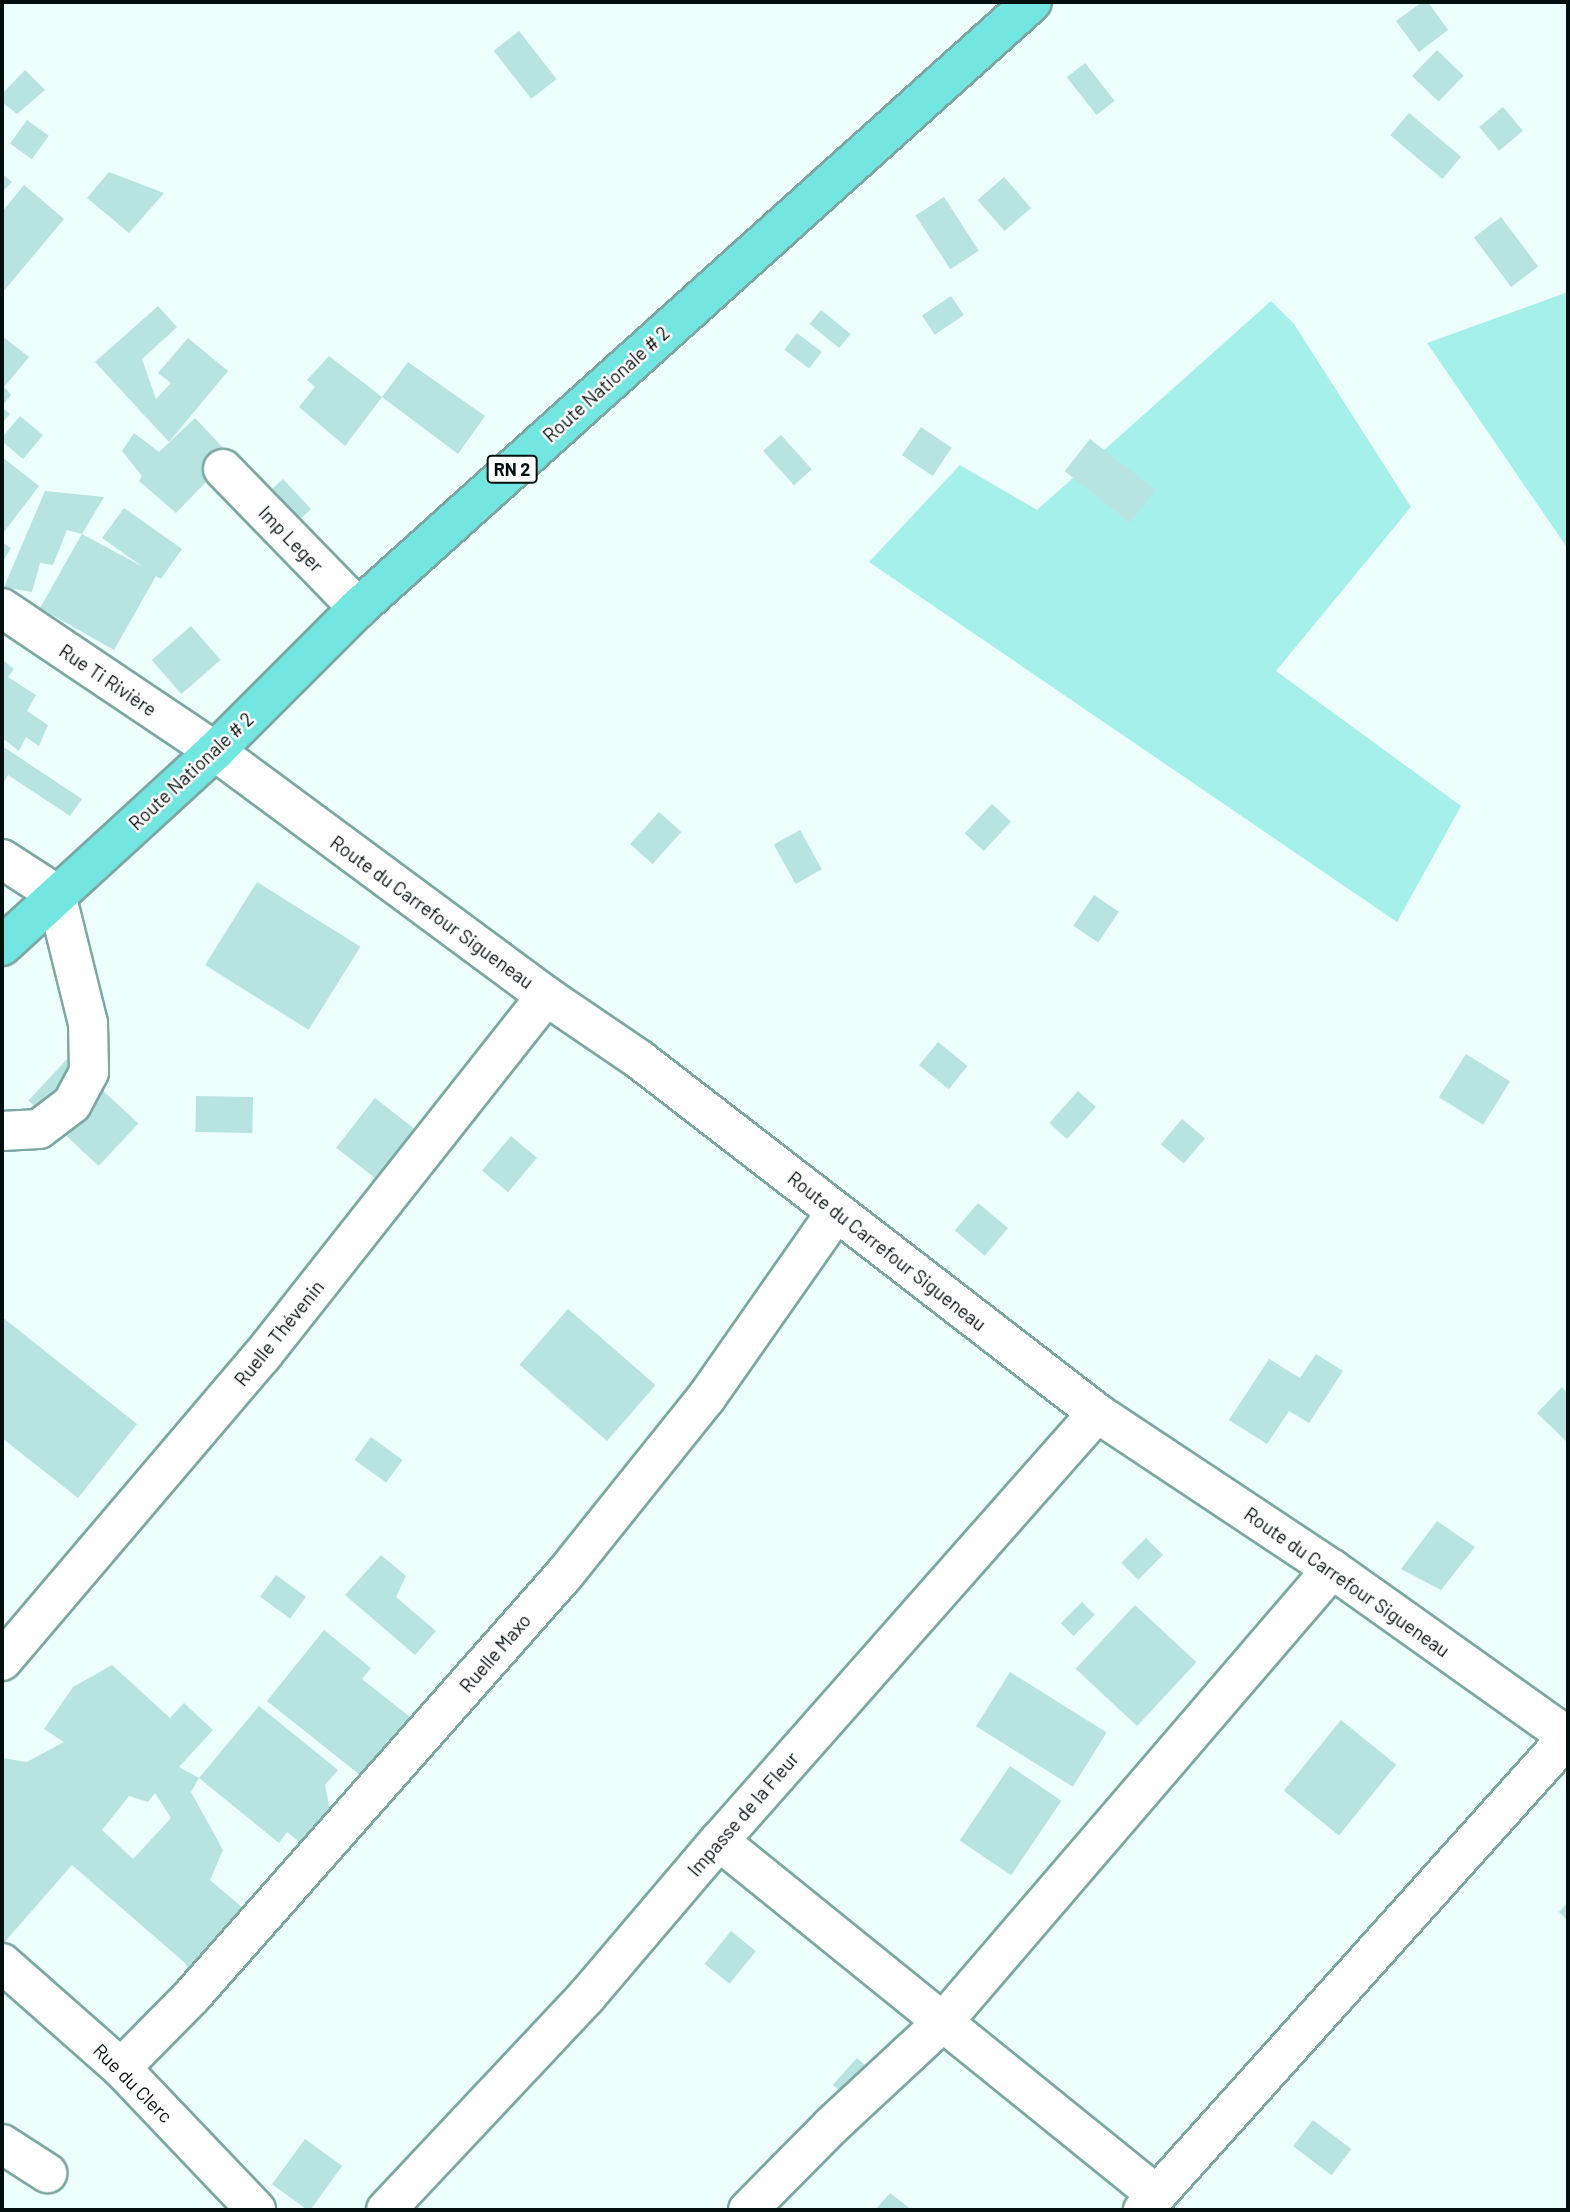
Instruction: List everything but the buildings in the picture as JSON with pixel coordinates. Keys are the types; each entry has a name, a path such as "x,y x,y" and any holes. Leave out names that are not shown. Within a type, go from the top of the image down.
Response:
{"main road":[{"name":"Route Nationale # 2","path":"2,946 215,751 358,608 1018,6"}],"street":[{"name":"Imp Leger","path":"223,469 358,608"},
{"name":"Rue Ti Rivière","path":"2,608 215,751"},
{"name":"Route du Carrefour Sigueneau","path":"215,751 546,996 640,1060 1097,1413 1332,1569 1568,1737"},
{"path":"2,859 56,894 88,1023 89,1072 72,1104 39,1129 2,1131"},
{"name":"Ruelle Thévenin","path":"2,1661 261,1357 546,996"},
{"name":"Ruelle Maxo","path":"121,2068 192,1996 564,1576 706,1398 836,1212"},
{"name":"Impasse de la Fleur","path":"386,2210 586,1997 719,1841 1097,1413"},
{"path":"748,2210 831,2126 943,2022 1332,1569"},
{"path":"719,1841 943,2022 1150,2203 1568,1737"},
{"name":"Rue du Clerc","path":"2,1963 121,2068 256,2210"},
{"path":"2,2144 47,2173"}],"shaded area":[{"path":"1568,292 1568,549 1427,343"},
{"path":"1271,301 1294,324 1411,507 1276,671 1461,806 1397,922 869,562 960,465 1037,510"}]}
